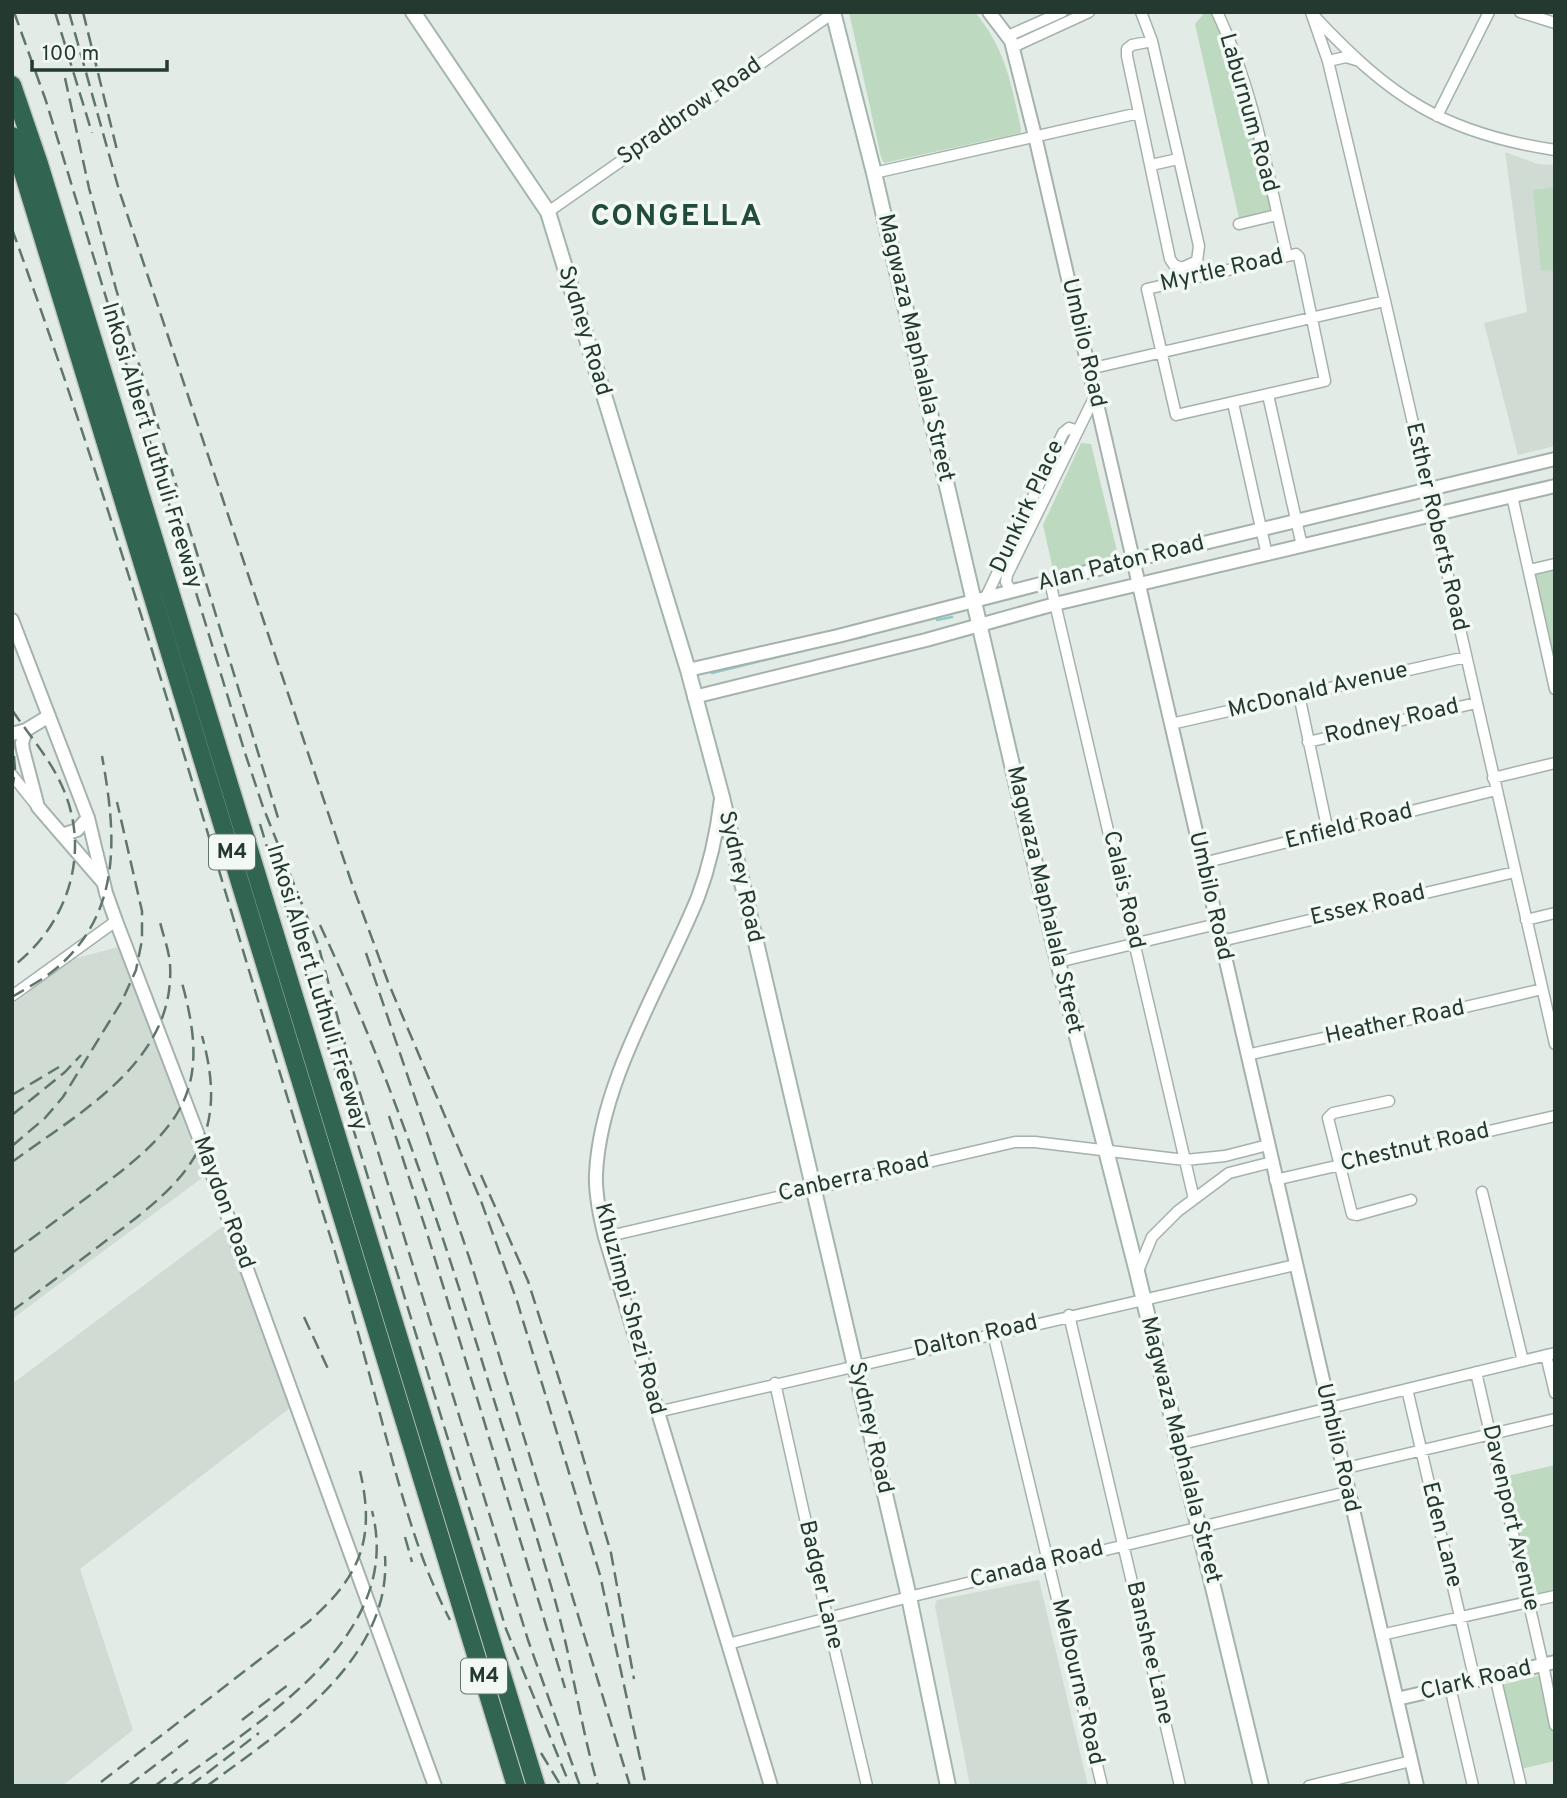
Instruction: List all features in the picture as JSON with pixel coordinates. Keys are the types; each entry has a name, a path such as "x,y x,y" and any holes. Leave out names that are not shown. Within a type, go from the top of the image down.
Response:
{"highway":[{"name":"Inkosi Albert Luthuli Freeway","path":"12,85 39,164 536,1786"},
{"name":"Inkosi Albert Luthuli Freeway","path":"12,135 516,1785"}],"main road":[{"name":"Sydney Road","path":"413,12 548,212 688,670 722,797 855,1365 909,1597 948,1786"},
{"name":"Magwaza Maphalala Street","path":"833,13 980,599 979,626 1058,962 1137,1272 1261,1786"}],"street":[{"name":"Umbilo Road","path":"989,12 1010,41 1035,136 1417,1786"},
{"path":"1010,41 1061,17 1088,12"},
{"path":"1141,12 1152,41 1199,246 1197,261 1189,266 1178,267 1170,259 1126,53 1132,45 1152,41"},
{"name":"Laburnum Road","path":"1217,12 1238,64 1254,117 1287,256"},
{"path":"1437,116 1489,12"},
{"path":"1520,12 1555,23"},
{"name":"Spradbrow Road","path":"548,212 833,13"},
{"path":"1311,13 1357,60 1392,89 1437,116 1474,132 1555,150"},
{"name":"Esther Roberts Road","path":"1311,13 1328,61 1385,301 1555,1044"},
{"path":"1328,61 1346,57 1357,60"},
{"path":"874,173 1139,113"},
{"path":"1151,165 1178,159"},
{"name":"Laburnum Road","path":"1239,224 1277,215"},
{"name":"Myrtle Road","path":"1296,254 1299,257 1325,381 1176,415 1148,288 1287,256 1296,254"},
{"path":"1089,369 1385,301"},
{"path":"1268,395 1302,546"},
{"name":"Dunkirk Place","path":"980,599 1033,512 1065,430 1069,428 1078,431 1095,396"},
{"path":"1233,403 1267,555"},
{"name":"Alan Paton Road","path":"688,670 838,636 1133,560 1555,459"},
{"name":"Alan Paton Road","path":"694,697 979,626 1055,604 1555,486"},
{"path":"1512,496 1554,685"},
{"path":"1013,592 1006,582 1007,575 1033,512"},
{"path":"1529,570 1555,564"},
{"name":"Calais Road","path":"1050,582 1194,1199"},
{"name":"Maydon Road","path":"12,620 88,818 116,921 201,1143 435,1786"},
{"path":"838,636 844,659"},
{"name":"McDonald Avenue","path":"1171,724 1466,657"},
{"path":"1299,695 1328,832"},
{"name":"Rodney Road","path":"1308,742 1476,703"},
{"path":"12,734 26,730 48,716"},
{"path":"26,730 23,750 38,807"},
{"path":"1493,778 1555,763"},
{"path":"12,775 104,884"},
{"name":"Enfield Road","path":"1203,863 1496,790"},
{"name":"Khuzimpi Shezi Road","path":"722,797 714,844 698,896 617,1079 605,1113 596,1177 605,1237 771,1786"},
{"path":"62,835 74,832 88,818"},
{"name":"Essex Road","path":"1221,941 1515,872"},
{"path":"1526,920 1555,913"},
{"path":"12,996 116,921"},
{"path":"1058,962 1217,924"},
{"name":"Heather Road","path":"1247,1055 1422,1018 1542,989"},
{"path":"1389,1101 1329,1115 1340,1165 1352,1214 1357,1215 1411,1200"},
{"name":"Chestnut Road","path":"1275,1180 1555,1116"},
{"name":"Canberra Road","path":"605,1237 1015,1142 1035,1142 1185,1160 1225,1156 1268,1145"},
{"path":"1137,1272 1152,1237 1162,1225 1228,1174 1272,1162"},
{"path":"1482,1192 1523,1361"},
{"name":"Dalton Road","path":"657,1412 1295,1265"},
{"name":"Banshee Lane","path":"1069,1315 1180,1786"},
{"name":"Melbourne Road","path":"993,1333 1102,1786"},
{"path":"1178,1445 1550,1354 1555,1393"},
{"name":"Davenport Avenue","path":"1476,1372 1529,1601 1549,1663 1555,1725"},
{"name":"Badger Lane","path":"775,1383 867,1786"},
{"name":"Eden Lane","path":"1407,1389 1475,1681"},
{"path":"1342,1469 1555,1419"},
{"name":"Canada Road","path":"728,1644 827,1617 1348,1492"},
{"path":"1381,1635 1555,1596"},
{"name":"Clark Road","path":"1396,1699 1549,1663"},
{"path":"1495,1676 1521,1786"},
{"path":"1450,1687 1473,1786"},
{"path":"1309,1786 1411,1761"}],"shaded area":[{"path":"1505,152 1538,164 1555,165 1555,446 1518,455 1484,323 1527,312"},
{"path":"122,946 206,1175 12,1319 12,1005 73,959"},
{"path":"223,1226 290,1408 80,1569 133,1730 62,1786 12,1786 12,1384"},
{"path":"1039,1580 1088,1786 970,1786 935,1606 937,1600"}],"green space":[{"path":"849,12 975,12 1001,54 1010,82 1020,133 884,163"},
{"path":"1205,12 1215,12 1224,36 1248,110 1274,210 1239,218 1195,24"},
{"path":"1555,187 1555,270 1541,271 1533,190"},
{"path":"1081,443 1091,444 1119,559 1054,574 1043,525"},
{"path":"1555,569 1555,666 1533,575"},
{"path":"1555,1465 1555,1593 1532,1598 1503,1477"},
{"path":"1541,1675 1555,1732 1555,1761 1521,1769 1501,1685"}],"waterway":[{"path":"937,620 952,617"},
{"path":"854,639 866,636"},
{"path":"712,673 835,643"}],"railway":[{"path":"14,12 46,101 245,753 263,807 318,944 344,1041 528,1640 580,1786"},
{"path":"55,12 92,133"},
{"path":"69,12 119,190 352,884 388,982 481,1201 517,1301 600,1575 646,1786"},
{"path":"83,12 118,154"},
{"path":"65,78 89,188 116,289 279,821"},
{"path":"12,229 98,480 178,734 339,1266 412,1528 429,1575 450,1620"},
{"path":"12,710 57,776 71,811 75,836 69,886 60,909 48,930 12,967"},
{"path":"12,735 15,769 12,791"},
{"path":"12,997 53,971 79,945 94,921 104,895 110,869 111,842 102,756"},
{"path":"12,1146 45,1118 63,1097 122,1001 136,970 142,940 142,911 117,802"},
{"path":"260,824 506,1629 569,1783"},
{"path":"12,1162 93,1103 119,1081 141,1056 157,1029 168,998 170,964 160,922"},
{"path":"320,925 392,1095 453,1270 555,1600 598,1786"},
{"path":"366,953 471,1263 630,1786"},
{"path":"12,1253 130,1164 154,1143 171,1122 184,1100 191,1077 193,1050 182,983"},
{"path":"12,1311 138,1216 181,1176 196,1154 206,1130 211,1103 210,1072 202,1036"},
{"path":"12,1115 65,1072 81,1055"},
{"path":"12,1095 59,1067"},
{"path":"389,1116 565,1688"},
{"path":"481,1175 528,1281 573,1423 611,1553 634,1679"},
{"path":"304,1317 329,1371"},
{"path":"101,1782 307,1623 340,1590 359,1556 364,1537 366,1517 360,1471"},
{"path":"172,1786 281,1704 316,1672 346,1637 367,1599 376,1557 372,1511"},
{"path":"405,1537 412,1562"},
{"path":"207,1786 298,1717 326,1690 351,1660 371,1628 382,1594 385,1556"},
{"path":"242,1720 292,1682"},
{"path":"190,1786 259,1733"},
{"path":"128,1786 188,1740"},
{"path":"541,1753 561,1786"},
{"path":"155,1786 177,1769"}],"district":[{"name":"CONGELLA","path":"677,217"}]}
